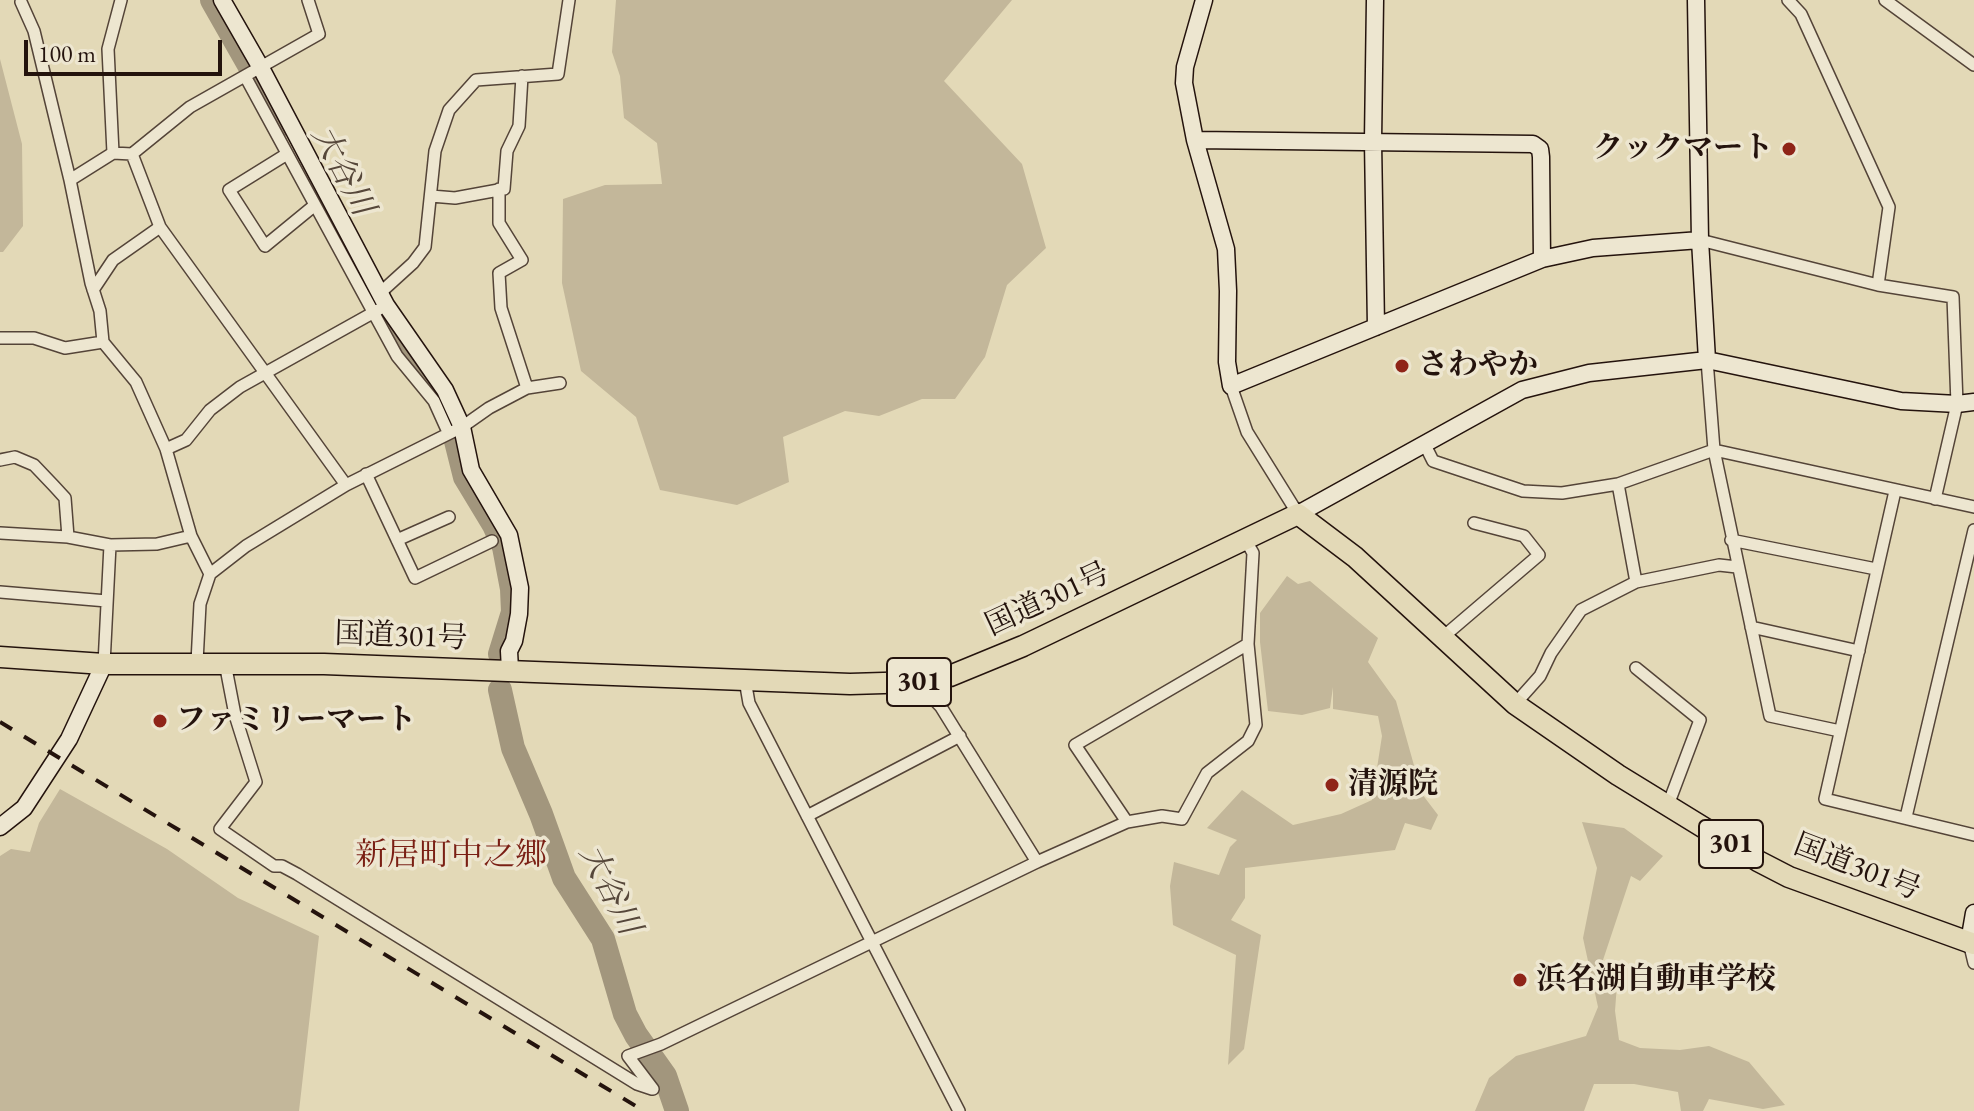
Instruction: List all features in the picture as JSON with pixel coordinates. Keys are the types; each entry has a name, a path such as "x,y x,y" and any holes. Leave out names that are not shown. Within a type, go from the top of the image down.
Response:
{"highway":[{"name":"国道301号","path":"0,657 104,664 197,662 850,684 917,682 950,676 990,661 1298,514 1355,557 1515,704 1571,744 1758,861 1789,877 1971,943"}],"street":[{"path":"113,153 108,49 121,0"},
{"path":"222,0 261,68 380,304"},
{"path":"70,180 113,153 132,154 190,107 319,34 308,0"},
{"path":"166,449 186,440 210,410 266,371 380,304 425,247 435,151 449,110 476,80 558,74 569,0"},
{"path":"1204,0 1185,67 1184,83 1195,140 1226,249 1227,362 1231,386 1247,432 1298,514 1509,396 1534,386 1589,373 1707,360 1901,401 1966,403"},
{"path":"1375,0 1373,141 1376,327"},
{"path":"1696,0 1700,240 1707,360 1714,450 1731,540 1770,716 1840,731"},
{"path":"1788,0 1801,14 1889,207 1878,285"},
{"path":"1885,0 1974,65"},
{"path":"21,2 34,31 70,180 100,311 103,342 136,382 166,449 191,536 210,574"},
{"path":"245,76 315,205 380,304 445,390 454,430 471,470 509,535 520,588 519,614 514,641 501,670"},
{"path":"431,196 455,198 504,189 507,151 519,126 522,76"},
{"path":"1195,140 1533,144 1540,149 1541,157 1542,259"},
{"path":"132,154 160,227 346,485"},
{"path":"287,154 229,190 265,246 315,205"},
{"path":"499,189 499,223 522,260 499,273 501,308 527,388"},
{"path":"93,290 113,260 160,227"},
{"path":"1231,386 1542,259 1593,248 1700,240 1878,285 1953,297 1966,403 1935,499"},
{"path":"0,338 34,338 65,348 103,342"},
{"path":"197,662 200,604 210,574 246,546 346,485 454,430 527,388 560,383"},
{"path":"1424,443 1433,461 1523,491 1562,493 1618,484 1714,450 1974,507"},
{"path":"0,460 15,457 34,465 65,498 68,537"},
{"path":"366,474 415,578 492,541"},
{"path":"1618,484 1636,582"},
{"path":"1895,491 1825,799 1974,835"},
{"path":"397,540 449,517"},
{"path":"1443,637 1539,555 1524,536 1474,523"},
{"path":"1906,817 1974,530"},
{"path":"0,533 68,537 110,545 157,544 191,536"},
{"path":"225,663 235,715 256,782 220,829 274,866 282,866 297,874 637,1084 653,1089 628,1056 661,1044 1037,862 1127,822 1162,816 1182,819 1207,773 1248,741 1256,725 1248,644 1253,553 1245,539"},
{"path":"1731,540 1876,569"},
{"path":"0,827 24,808 69,739 104,664 110,545"},
{"path":"1515,704 1540,676 1551,653 1581,610 1636,582 1719,565 1737,567"},
{"path":"0,592 107,601"},
{"path":"1751,627 1859,651"},
{"path":"1127,822 1075,745 1248,644"},
{"path":"1636,668 1700,720 1668,805"},
{"path":"745,680 749,703 959,1111"},
{"path":"917,682 941,707 1037,862"},
{"path":"807,816 960,736"},
{"path":"1974,913 1971,943 1974,963"}],"shaded area":[{"path":"616,0 1012,0 944,81 1022,164 1046,248 1007,285 985,357 955,399 922,399 879,416 845,411 783,437 789,482 737,505 660,490 636,417 581,371 562,283 563,199 605,185 662,184 657,143 624,118 620,76 612,52"},
{"path":"0,59 22,144 23,226 3,252 0,252"},
{"path":"1287,576 1298,584 1310,581 1378,638 1368,662 1396,701 1422,794 1438,815 1431,830 1405,823 1395,850 1245,868 1245,898 1231,920 1261,935 1244,1049 1228,1065 1236,955 1173,925 1170,886 1174,862 1219,875 1230,847 1237,840 1207,828 1242,790 1293,825 1341,814 1372,800 1382,736 1378,716 1333,709 1333,687 1330,708 1302,715 1268,711 1260,613"},
{"path":"60,789 167,849 238,898 319,936 299,1111 0,1111 0,856 11,849 30,852 39,823"},
{"path":"1582,822 1624,828 1663,856 1640,881 1631,876 1600,969 1617,984 1615,1011 1619,1040 1640,1048 1680,1050 1709,1046 1749,1062 1785,1105 1763,1109 1709,1099 1703,1111 1681,1111 1678,1092 1634,1084 1594,1084 1584,1111 1475,1111 1489,1078 1516,1056 1586,1036 1598,1007 1583,938 1597,868"}],"waterway":[{"name":"大谷川","path":"212,0 249,65"},
{"name":"大谷川","path":"254,74 283,124"},
{"name":"大谷川","path":"381,311 396,340 448,409 465,477 504,547 513,612 500,654"},
{"name":"大谷川","path":"500,690 513,748 564,878 603,939 625,1014 665,1076 677,1111"}],"railway":[{"path":"0,722 644,1111"}],"place":[{"name":"クックマート","path":"1789,149"},
{"name":"さわやか","path":"1402,366"},
{"name":"ファミリーマート","path":"160,721"},
{"name":"清源院","path":"1332,785"},
{"name":"浜名湖自動車学校","path":"1520,980"}],"district":[{"name":"新居町中之郷","path":"451,856"}]}
